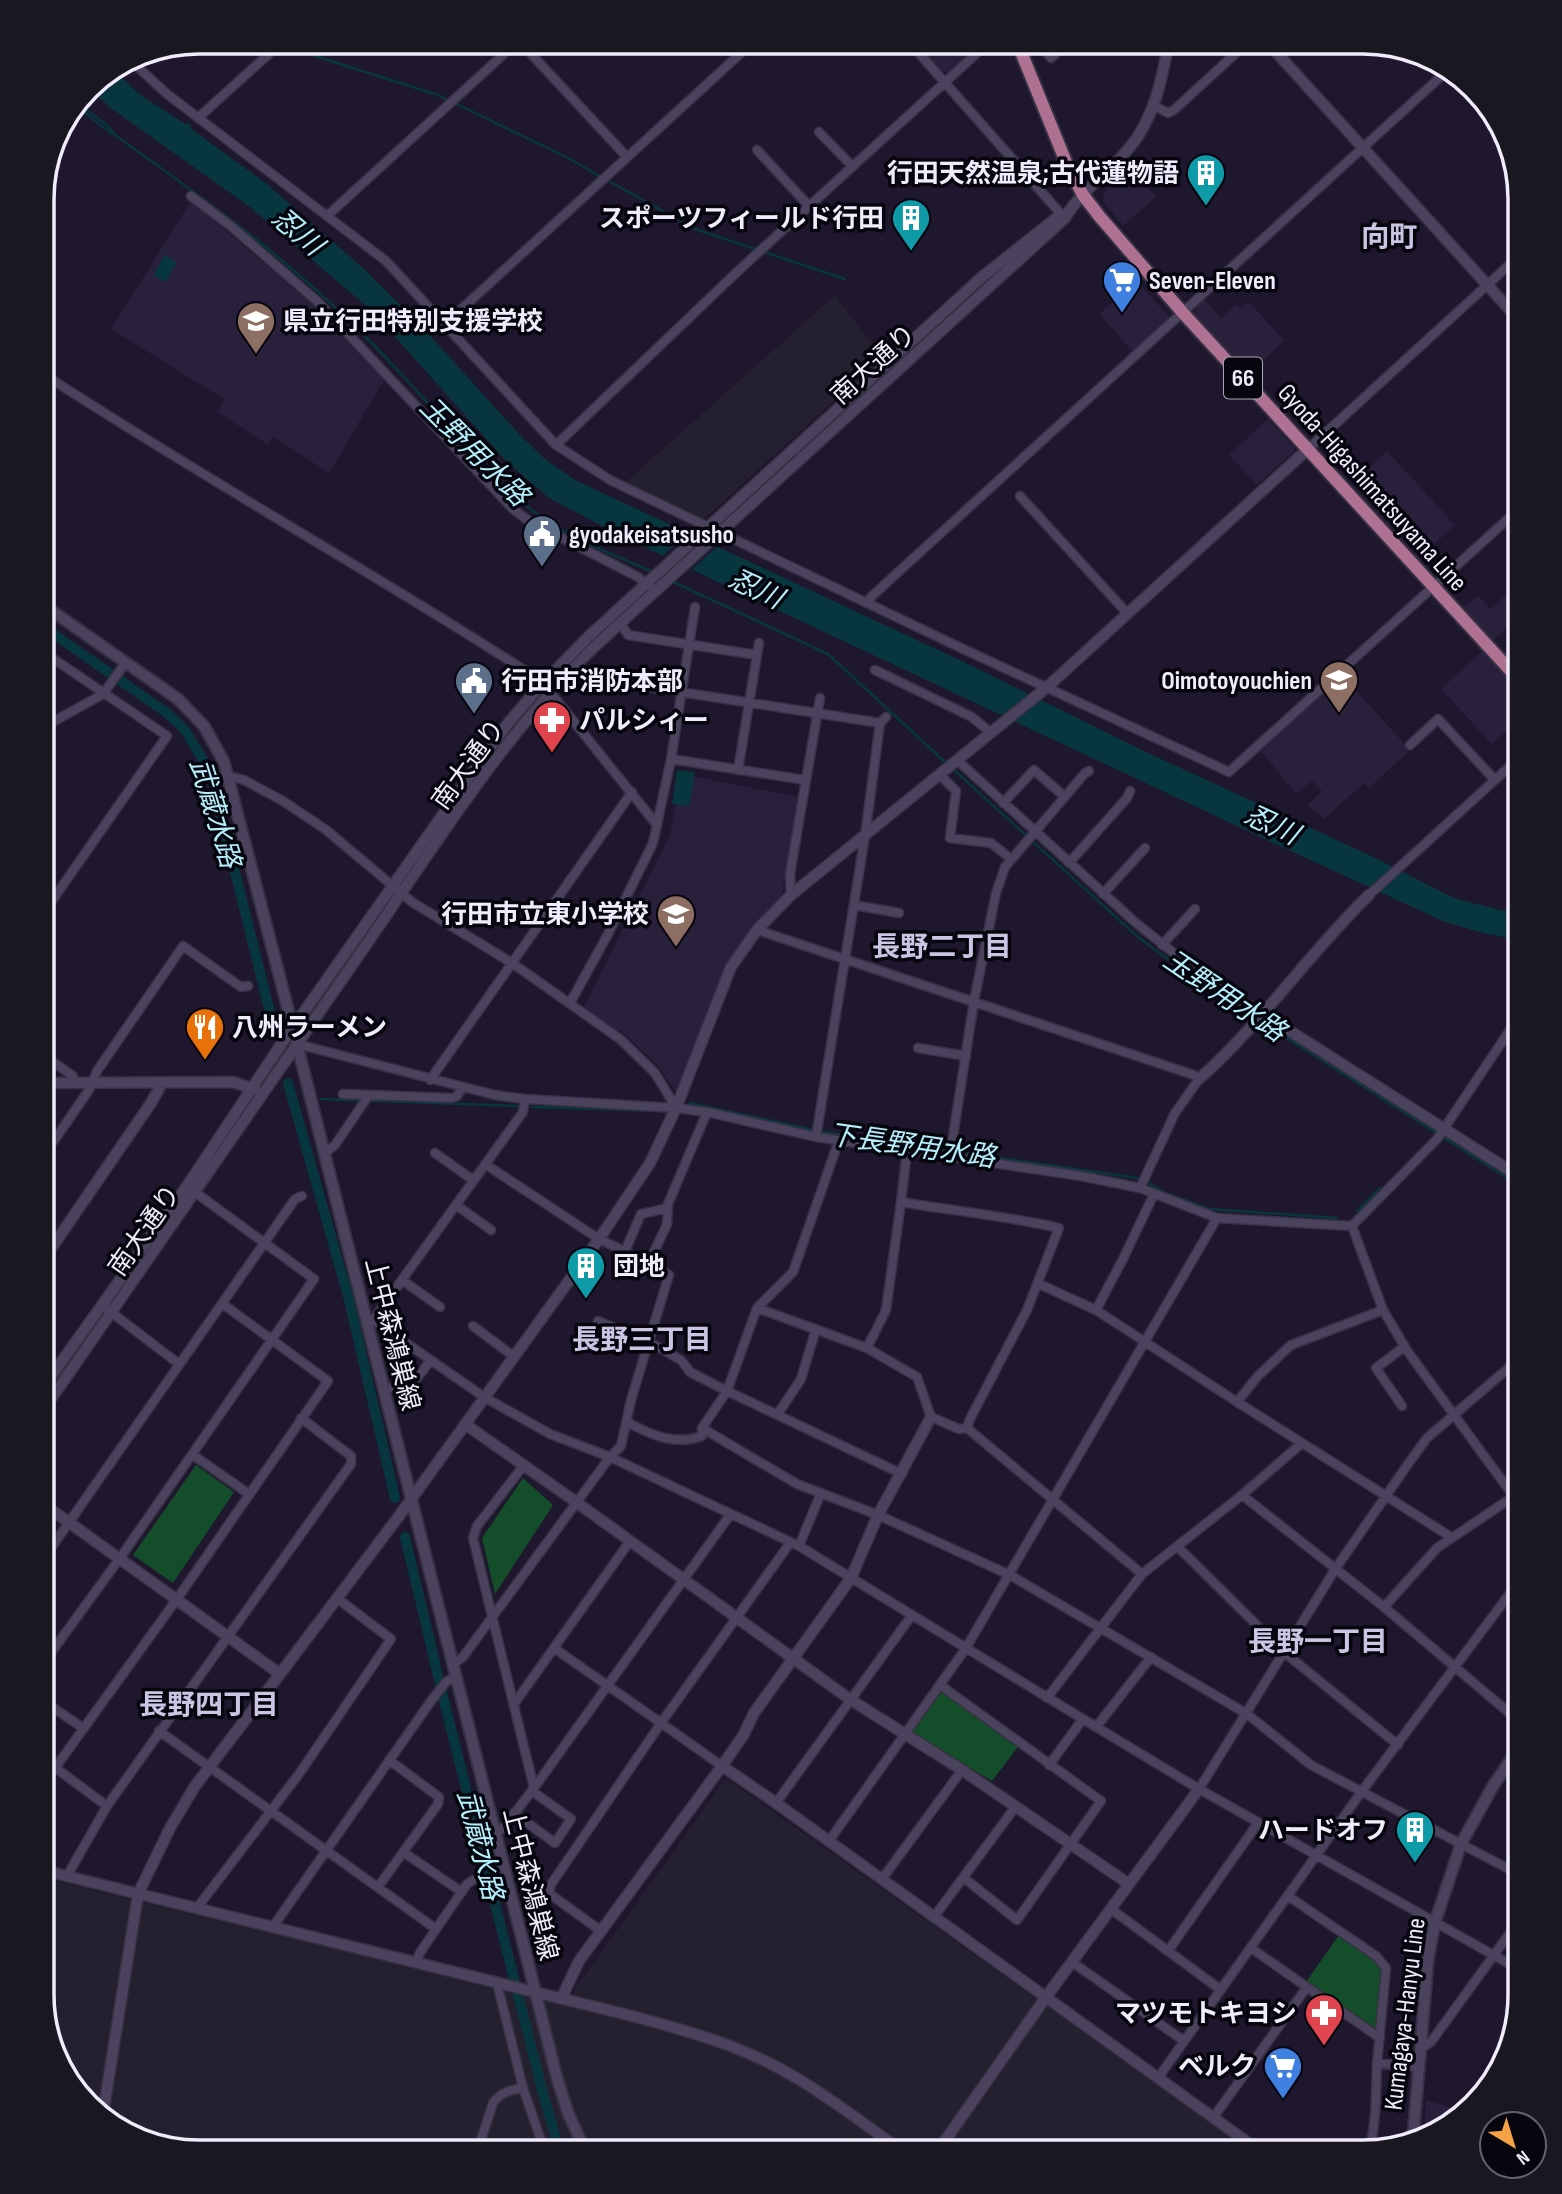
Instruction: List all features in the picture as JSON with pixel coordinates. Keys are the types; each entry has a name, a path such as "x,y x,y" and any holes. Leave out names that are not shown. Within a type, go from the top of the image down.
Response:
{"main road":[{"name":"Gyoda-Higashimatsuyama Line","path":"1022,55 1068,167 1083,195 1183,313 1508,668"},
{"name":"上中森鴻巣線","path":"55,614 123,666 170,693 195,715 216,746 229,776 369,1321 383,1390 452,1673 495,1834 530,1991 562,2096 581,2139"},
{"name":"Kumagaya-Hanyu Line","path":"1414,2130 1429,1959 1435,1922 1461,1844 1508,1764"}],"street":[{"path":"199,117 269,54"},
{"path":"327,216 505,54"},
{"path":"530,54 627,157"},
{"path":"444,325 739,54"},
{"path":"921,55 1065,212"},
{"path":"556,445 809,206 975,55"},
{"name":"南大通り","path":"54,1392 251,1088 518,730 569,671 655,591 705,530 982,277 1065,212 1132,146 1153,106 1166,55"},
{"path":"1153,106 1168,113 1174,110 1234,55"},
{"path":"1278,55 1508,309"},
{"path":"138,68 167,94 386,261 556,445 610,481 716,536 867,603 1044,690 1229,772 1508,519"},
{"path":"867,603 1034,447 1440,77"},
{"path":"819,132 852,166"},
{"path":"757,150 809,206"},
{"path":"191,196 318,302 513,509 529,521 649,581 655,591"},
{"name":"南大通り","path":"54,1374 196,1193 298,1044 478,765 542,683 649,581 668,573 716,536 1065,218 1065,212"},
{"path":"104,2104 138,1894 182,1805 411,1499 599,1239 650,1163 676,1108 731,967 757,930 791,895 1044,690 1508,267"},
{"path":"55,381 244,500 413,599 542,683 657,825"},
{"path":"1020,496 1128,614"},
{"path":"570,1003 653,844 671,759 695,607"},
{"path":"620,623 628,635 757,656"},
{"path":"738,770 759,643"},
{"path":"55,660 167,736 55,897"},
{"path":"55,721 103,694 123,666"},
{"path":"875,670 972,717 991,733"},
{"path":"569,671 578,676 750,704 883,720 817,1133"},
{"path":"791,895 790,874 820,698"},
{"path":"1410,744 1438,719 1495,780"},
{"path":"671,759 805,780"},
{"path":"957,761 1003,803 1030,836 1069,863 1200,974 1260,1017 1441,1134 1508,1167"},
{"path":"1140,1188 1175,1113 1199,1079 1260,1017 1337,927 1508,768"},
{"path":"1003,803 1034,770 1065,797"},
{"path":"951,1152 974,1001 996,893 1005,867 1089,771"},
{"path":"940,775 956,791 950,838 991,843 1011,859"},
{"path":"229,776 256,786 325,829 398,890 512,963 620,1039 655,1073 676,1108"},
{"path":"1069,863 1127,798 1130,791"},
{"path":"430,1080 632,792"},
{"path":"1103,894 1144,848"},
{"path":"854,905 899,913"},
{"path":"1162,944 1195,909"},
{"path":"757,930 1188,1071 1199,1079"},
{"path":"54,1140 92,1084 97,1071 183,946 242,987 248,986"},
{"path":"298,1044 463,1088 526,1099 707,1112 817,1133 839,1140 907,1151 951,1152 1140,1188 1217,1218 1352,1226 1441,1134 1508,1033"},
{"path":"918,1048 966,1056"},
{"path":"55,1063 73,1076 73,1083"},
{"path":"55,1083 233,1082 263,1093"},
{"path":"54,1244 151,1104 162,1083"},
{"path":"343,1094 367,1098 452,1098 463,1088"},
{"path":"324,1154 335,1145 367,1098"},
{"path":"526,1099 523,1112 402,1280 369,1321 484,1397 550,1434 610,1457 799,1546 1199,1789 1508,1963"},
{"path":"649,1263 667,1224 668,1208 707,1112"},
{"path":"627,1422 645,1432 671,1440 690,1440 702,1436 702,1428 727,1391 757,1308 793,1272 839,1140"},
{"path":"867,1348 886,1310 907,1151"},
{"path":"435,1153 473,1180"},
{"path":"272,1928 491,1617 621,1446 631,1400 669,1275 599,1239 485,1164"},
{"path":"54,1648 318,1279 187,1186"},
{"path":"1096,1310 1124,1259 1154,1194"},
{"path":"54,1544 295,1199 302,1196"},
{"path":"901,1202 1010,1217 1059,1228 1038,1283 967,1428"},
{"path":"456,1205 491,1230"},
{"path":"625,1251 641,1214 668,1208"},
{"path":"829,1841 966,1648 1217,1218"},
{"path":"1352,1226 1383,1310 1404,1347 1508,1485"},
{"path":"402,1280 440,1307"},
{"path":"1038,1283 1096,1310 1451,1537"},
{"path":"107,1806 55,1767 177,1600 328,1381 223,1304"},
{"path":"561,1999 573,1971 722,1766 744,1734 754,1713 851,1578 878,1515 931,1417 917,1377 867,1348 757,1308"},
{"path":"107,1309 179,1364"},
{"path":"1237,1402 1258,1376 1291,1345 1383,1310"},
{"path":"598,1321 649,1342 681,1360 690,1372 727,1391 902,1474"},
{"path":"473,1326 513,1356"},
{"path":"776,1415 801,1379 816,1329"},
{"path":"1402,1406 1376,1368 1404,1347"},
{"path":"383,1390 414,1382 431,1360"},
{"path":"946,2140 1046,1997 1199,1789 1336,1568 1427,1438 1508,1368"},
{"path":"931,1417 959,1429 967,1428 1142,1574"},
{"path":"67,1876 107,1806 351,1464 351,1456 301,1418"},
{"path":"465,1424 851,1700 1071,1842 1129,1884"},
{"path":"702,1428 797,1484 878,1515 1010,1575 1247,1714 1311,1765 1508,1869"},
{"path":"1047,1698 1142,1574 1303,1443"},
{"path":"193,1455 249,1494"},
{"path":"514,1813 555,1843 571,1819 533,1790 473,1538 477,1526 524,1465"},
{"path":"799,1546 821,1493"},
{"path":"1242,1494 1384,1607 1508,1712"},
{"path":"1384,1607 1437,1548 1508,1504"},
{"path":"54,1512 280,1674"},
{"path":"495,1834 533,1790 730,1515"},
{"path":"514,1704 630,1541"},
{"path":"601,1931 550,1894 550,1886 661,1723 790,1543"},
{"path":"1178,1547 1285,1653 1398,1745"},
{"path":"1158,2078 1362,1791 1508,1596"},
{"path":"197,1908 299,1774 391,1639 338,1598"},
{"path":"776,1803 912,1615"},
{"path":"554,1647 776,1803 1244,2140"},
{"path":"1096,1727 1151,1657"},
{"path":"940,1685 1101,1801 1017,1920 964,1878"},
{"path":"54,1708 83,1728"},
{"path":"1049,1765 1083,1719"},
{"path":"159,1731 436,1929"},
{"path":"378,1887 438,1804 439,1797 389,1760"},
{"path":"882,1880 962,1770"},
{"path":"934,1917 1016,1806"},
{"path":"1168,1951 1258,1823"},
{"path":"403,1852 462,1892"},
{"path":"54,1873 687,2031 757,2057 792,2075 885,2140"},
{"path":"415,1963 467,1884 473,1880"},
{"path":"1288,1896 1376,1956 1387,1968 1371,2140"},
{"path":"1111,1909 1221,1990"},
{"path":"1421,2048 1431,2042 1508,1936"},
{"path":"1251,1948 1380,2038"},
{"path":"1072,1962 1184,2041"},
{"path":"501,1984 523,2088 541,2139"},
{"path":"1213,2118 1307,1987"},
{"path":"1377,2063 1419,2067"},
{"path":"481,2139 497,2097 504,2092 523,2088"}],"shaded area":[{"path":"926,55 967,55 948,72 942,72"},
{"path":"1129,167 1156,197 1123,226 1103,201 1104,192"},
{"name":"県立行田特別支援学校","path":"191,201 314,306 384,380 329,473 274,437 268,445 218,412 224,399 111,329"},
{"path":"1137,281 1171,319 1134,353 1099,314"},
{"path":"835,295 882,357 703,520 626,482"},
{"path":"1204,299 1221,318 1235,305 1240,308 1245,303 1250,303 1285,341 1249,373 1195,315 1195,306"},
{"path":"1268,419 1294,447 1294,451 1257,485 1229,455"},
{"path":"1387,451 1455,525 1419,558 1352,484"},
{"path":"1508,593 1508,627 1493,641 1462,608 1478,595 1490,609"},
{"path":"1483,650 1508,679 1508,729 1492,744 1441,689"},
{"name":"Oimotoyouchien","path":"1344,677 1410,750 1369,788 1364,783 1324,819 1307,805 1322,791 1312,781 1296,794 1261,751"},
{"name":"行田市立東小学校","path":"682,774 798,797 782,894 747,933 729,963 716,991 679,1096 658,1066 625,1034 582,1011 670,835"},
{"path":"726,1778 1234,2140 171,2137 144,2129 111,2110 84,2083 65,2050 55,2013 54,1881 566,2006 575,1989"},
{"path":"1426,2100 1453,2108 1435,2120 1425,2126"}],"green space":[{"path":"196,1465 234,1492 173,1583 133,1555"},
{"path":"523,1478 553,1505 495,1594 482,1538"},
{"path":"941,1691 1018,1747 992,1781 912,1733"},
{"path":"1339,1935 1373,1959 1382,1970 1377,2030 1306,1982"}],"water":[{"name":"忍川","path":"122,77 139,94 185,124 192,125 190,128 267,184 363,268 425,330 520,435 546,460 575,480 985,672 1148,753 1367,854 1454,898 1508,911 1508,938 1445,922 737,591 549,498 507,462 371,310 250,207 98,96"},
{"path":"165,255 177,262 165,282 153,275"},
{"path":"677,770 695,772 689,806 672,804"}],"pier":[{"path":"690,531 719,545 689,572 660,558"}],"waterway":[{"path":"309,54 438,95 568,158 601,177"},
{"name":"玉野用水路","path":"85,109 108,126 115,135 235,223 321,294 387,359 493,475 528,507 568,533 655,573"},
{"name":"玉野用水路","path":"83,112 112,134"},
{"path":"607,180 695,229 845,279"},
{"name":"玉野用水路","path":"671,581 828,654 945,762"},
{"name":"武蔵水路","path":"55,635 167,713 185,730 205,763 212,779 274,1029"},
{"name":"玉野用水路","path":"955,771 1138,937 1197,981 1254,1017"},
{"name":"玉野用水路","path":"1260,1021 1508,1178"},
{"name":"武蔵水路","path":"288,1083 349,1300 395,1498"},
{"name":"下長野用水路","path":"321,1099 517,1106"},
{"name":"下長野用水路","path":"690,1103 823,1132 1137,1178"},
{"name":"下長野用水路","path":"532,1107 660,1111"},
{"name":"下長野用水路","path":"1148,1183 1166,1193 1209,1209 1337,1218"},
{"name":"下長野用水路","path":"1357,1211 1380,1188"},
{"name":"武蔵水路","path":"405,1537 445,1705 556,2139"}],"place":[{"name":"行田天然温泉;古代蓮物語","path":"1206,207"},
{"name":"スポーツフィールド行田","path":"911,252"},
{"name":"Seven-Eleven","path":"1122,314"},
{"name":"県立行田特別支援学校","path":"256,355"},
{"name":"gyodakeisatsusho","path":"542,568"},
{"name":"Oimotoyouchien","path":"1339,714"},
{"name":"行田市消防本部","path":"474,715"},
{"name":"パルシィー","path":"552,754"},
{"name":"行田市立東小学校","path":"676,948"},
{"name":"八州ラーメン","path":"205,1061"},
{"name":"団地","path":"586,1300"},
{"name":"ハードオフ","path":"1415,1864"},
{"name":"マツモトキヨシ","path":"1324,2047"},
{"name":"ベルク","path":"1283,2100"}],"district":[{"name":"向町","path":"1389,236"},
{"name":"長野二丁目","path":"942,946"},
{"name":"長野三丁目","path":"642,1339"},
{"name":"長野一丁目","path":"1318,1641"},
{"name":"長野四丁目","path":"209,1704"}]}
